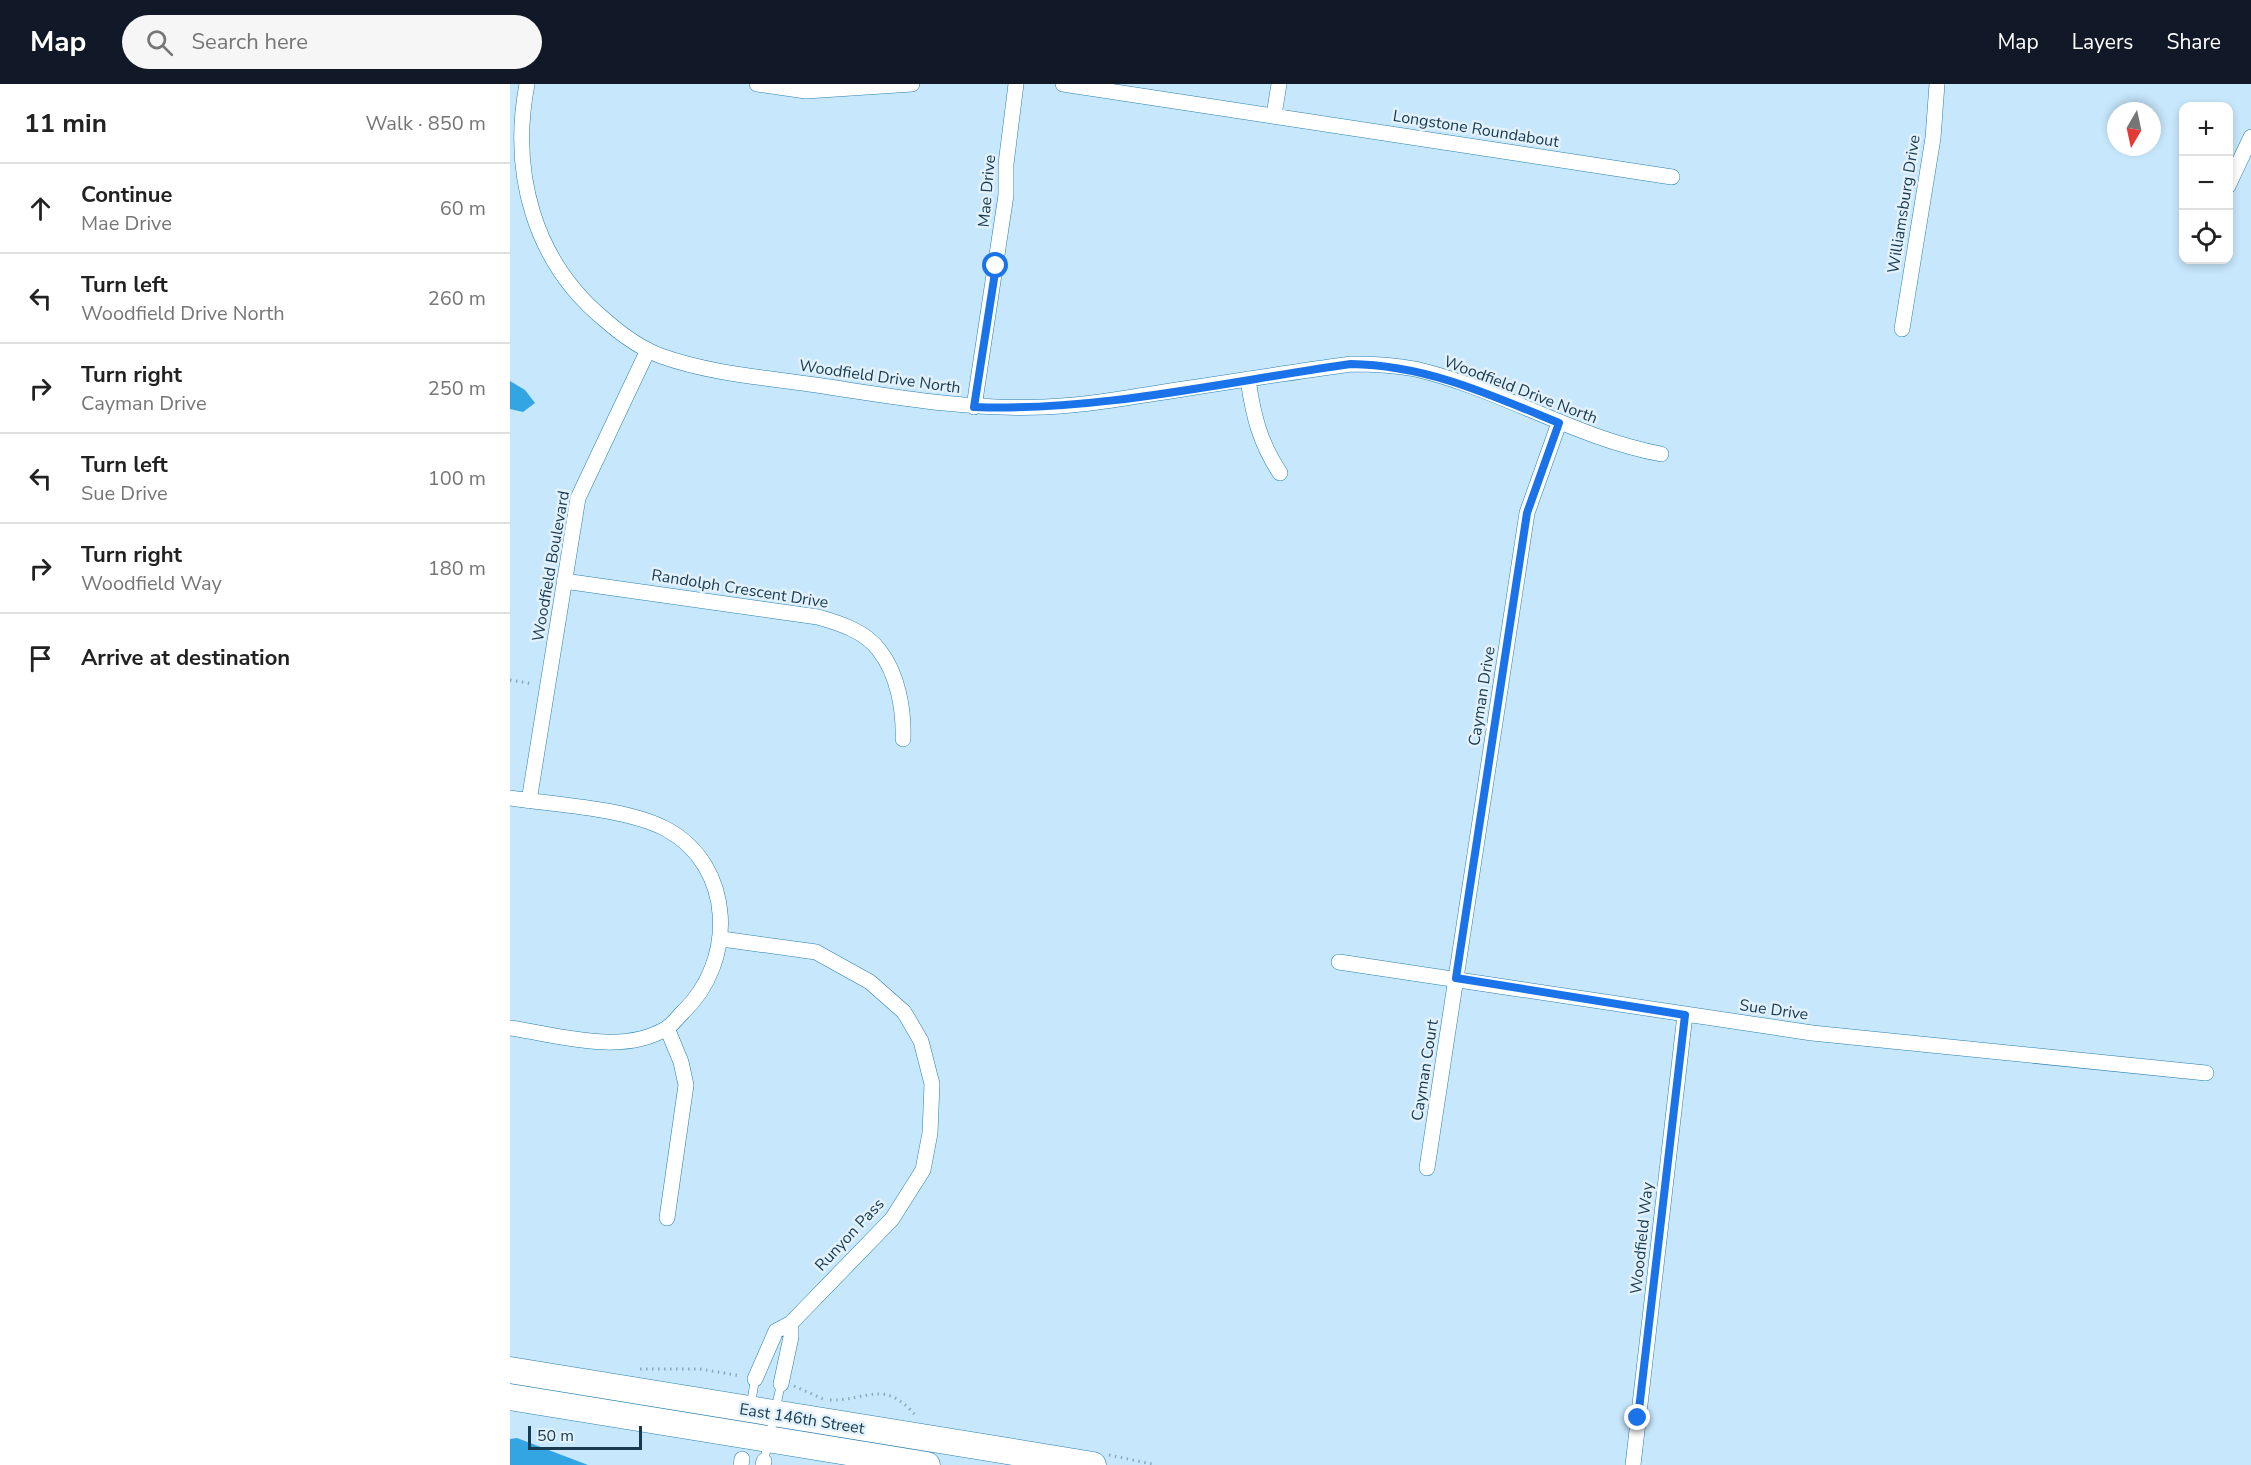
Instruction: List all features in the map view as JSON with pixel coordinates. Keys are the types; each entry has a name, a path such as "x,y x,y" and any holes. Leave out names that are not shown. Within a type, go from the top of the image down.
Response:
{"main road":[{"name":"East 146th Street","path":"510,1370 754,1439 1093,1465"},
{"name":"East 146th Street","path":"510,1397 754,1439 927,1465"}],"street":[{"name":"Woodfield Drive North","path":"527,84 520,127 520,165 529,209 539,237 551,259 580,298 615,329 648,350 706,368 947,405 974,407 1047,407 1096,403 1351,364 1393,366 1437,375 1615,443 1660,454"},
{"path":"757,84 806,91 912,84"},
{"name":"Mae Drive","path":"974,407 1006,195 1006,164 1016,84"},
{"name":"Longstone Roundabout","path":"1063,84 1672,177"},
{"path":"1274,115 1279,84"},
{"name":"Williamsburg Drive","path":"1902,329 1933,138 1937,84"},
{"path":"2233,177 2251,137"},
{"name":"Woodfield Boulevard","path":"529,801 578,498 648,350"},
{"path":"1248,379 1257,430 1267,453 1280,473"},
{"name":"Cayman Drive","path":"1456,978 1527,513 1559,423"},
{"name":"Randolph Crescent Drive","path":"564,581 818,616 848,626 879,649 895,681 904,714 903,739"},
{"path":"510,798 630,816 649,822 677,836 699,858 714,885 721,915 722,939 711,975 702,992 667,1028 646,1036 614,1041 592,1041 510,1028"},
{"name":"Runyon Pass","path":"722,939 816,952 870,982 904,1012 921,1041 932,1084 930,1133 923,1170 892,1219 791,1323 776,1330 755,1379"},
{"name":"Sue Drive","path":"1339,962 1812,1033 2206,1073"},
{"name":"Cayman Court","path":"1427,1168 1456,978"},
{"name":"Woodfield Way","path":"1633,1465 1685,1015"},
{"path":"667,1028 681,1062 686,1085 667,1218"},
{"path":"781,1384 791,1337 791,1323"}],"lane":[{"path":"754,1439 755,1379"},
{"path":"754,1439 781,1384"}],"path":[{"path":"510,680 535,684"}],"water":[{"path":"510,381 525,390 535,403 523,412 510,409"},
{"path":"517,1438 588,1465 510,1465 510,1439"}],"route":[{"path":"996,266 974,407 1047,407 1096,403 1351,364 1376,364 1414,369 1437,375 1559,423 1527,513 1456,978 1685,1015 1638,1418"}]}
